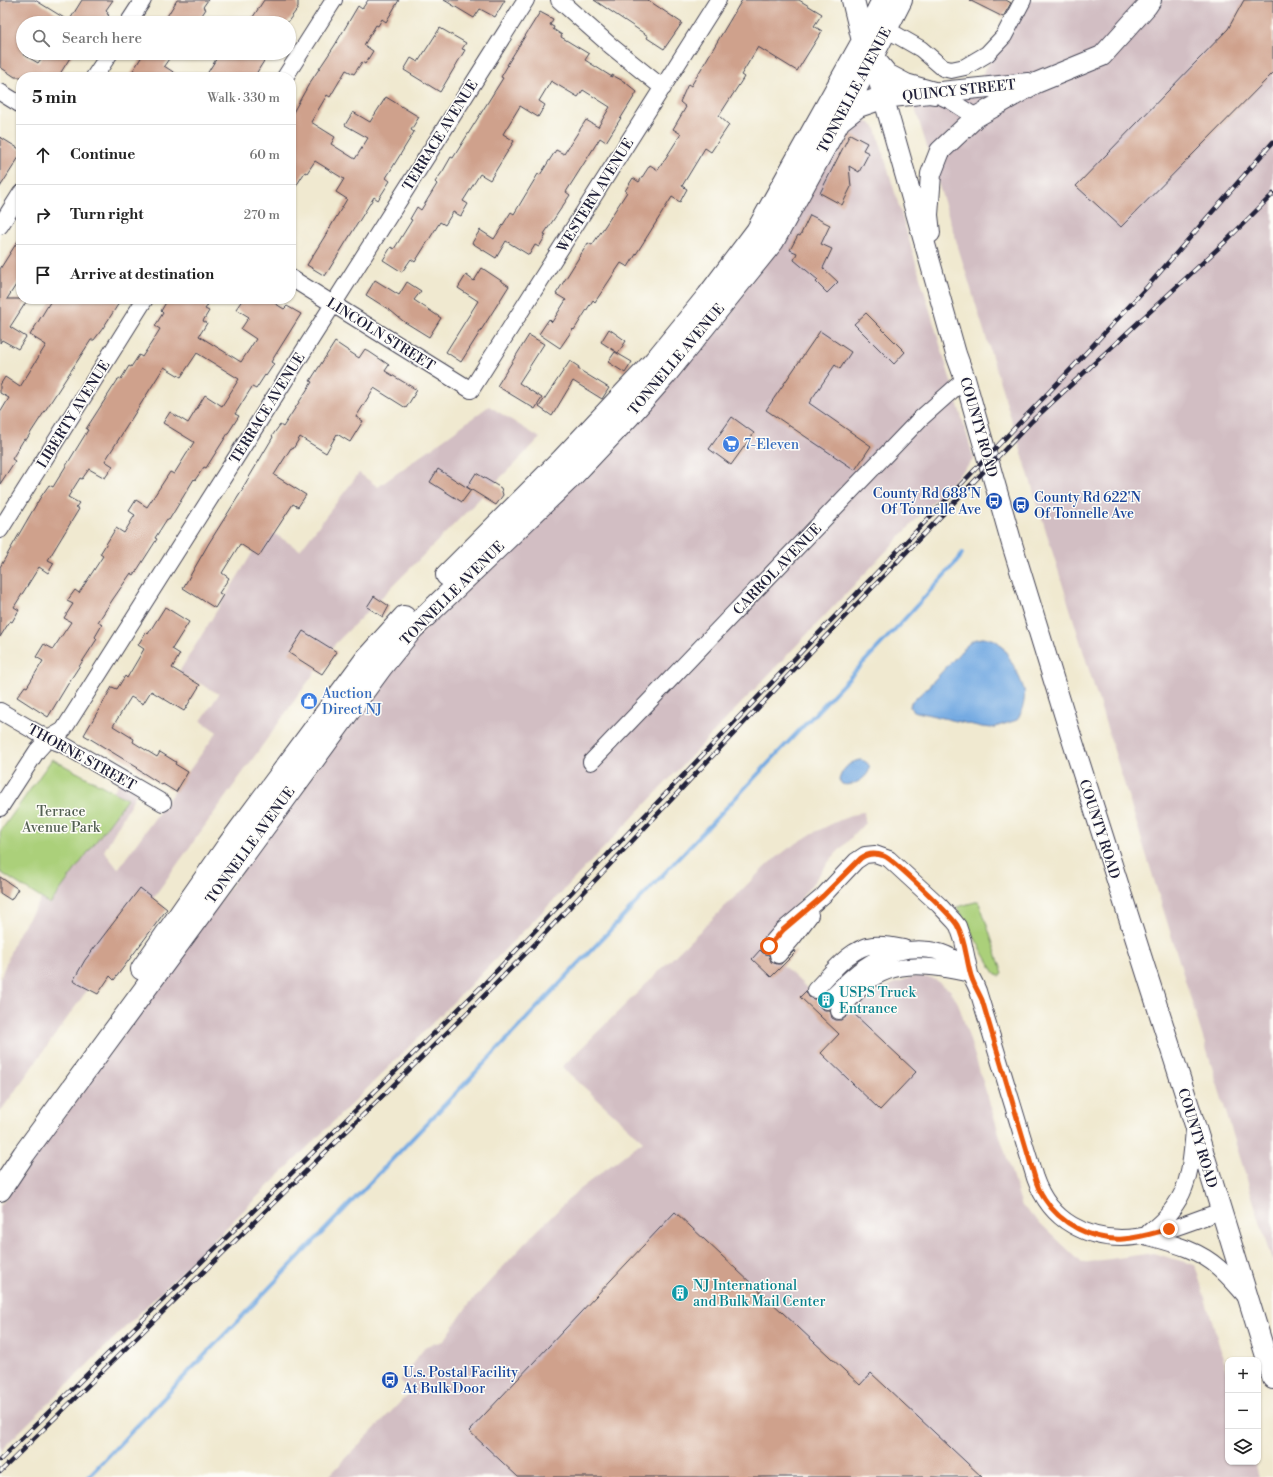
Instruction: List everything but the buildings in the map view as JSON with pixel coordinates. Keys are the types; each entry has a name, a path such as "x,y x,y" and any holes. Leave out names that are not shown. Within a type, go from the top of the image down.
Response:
{"highway":[{"path":"853,0 867,49 887,75 906,85 934,93"},
{"name":"TONNELLE AVENUE","path":"0,1190 29,1148 382,666 412,629 574,474 628,417 665,375 773,241 839,120 867,49 883,0"},
{"name":"TONNELLE AVENUE","path":"0,1173 227,847 367,658 400,621 562,460 655,361 708,296 757,231 867,49 886,29 901,0"},
{"path":"839,120 858,106 882,98"}],"main road":[{"name":"COUNTY ROAD","path":"935,277 928,215 931,174 940,150 976,117 1036,82 1102,56 1151,0"},
{"name":"COUNTY ROAD","path":"867,49 935,277 956,354 965,379 1012,544 1070,733 1195,1125 1273,1379"},
{"name":"QUINCY STREET","path":"882,98 1036,82"}],"street":[{"path":"133,16 143,0"},
{"path":"296,60 334,0"},
{"name":"TERRACE AVENUE","path":"0,808 37,751 48,739 62,732 64,729 526,0"},
{"path":"559,0 611,46 663,88"},
{"name":"WESTERN AVENUE","path":"471,390 718,0"},
{"path":"886,29 921,49 943,68 951,70 965,66 987,54 1004,36 1022,0"},
{"path":"97,72 105,60"},
{"path":"288,72 296,60"},
{"path":"0,92 16,102"},
{"path":"934,93 951,100 976,117"},
{"path":"0,226 16,201"},
{"name":"LINCOLN STREET","path":"296,281 471,390"},
{"name":"LIBERTY AVENUE","path":"0,530 142,304"},
{"name":"CARROL AVENUE","path":"591,762 920,419 965,379"},
{"name":"THORNE STREET","path":"0,711 48,739 62,744 163,803"},
{"path":"773,950 783,930 823,896 861,858 870,854 880,855 889,859 944,910 958,926 963,941 970,974 982,1000 1035,1178 1043,1198 1054,1210 1068,1223 1080,1230 1095,1236 1122,1239 1145,1236 1221,1211"},
{"path":"815,990 847,958 865,947 880,945 907,949 921,949 947,955 961,963 970,974"},
{"path":"907,949 888,955 868,965 850,979 833,1006 876,977 896,968 926,966 946,968 970,974"},
{"path":"1145,1236 1163,1222 1180,1197 1188,1176 1195,1125"},
{"path":"1145,1236 1188,1249 1207,1259 1229,1277 1248,1299"}],"shaded area":[{"path":"1025,0 1273,0 1273,1264 910,92 974,87 1012,27"},
{"path":"855,121 865,121 870,123 875,127 877,132 974,459 557,897 403,1053 0,1451 0,1206 74,1101 375,688 849,125"},
{"path":"489,406 540,438 335,644 0,1112 0,979 16,937 121,780 140,787 104,851 118,869 217,732 201,721 219,694 179,672 267,529 300,550 359,473 378,487"},
{"name":"NJ International and Bulk Mail Center","path":"864,811 865,823 831,859 786,918 761,945 839,1018 863,996 909,978 917,976 932,978 950,990 958,1003 962,1015 1022,1206 1082,1263 1153,1253 1195,1265 1225,1364 1225,1465 1256,1465 1259,1477 328,1477 411,1391 400,1380 426,1346 444,1341 468,1305 524,1244 577,1191 643,1141 562,1067 766,866 789,848 813,833 840,820"}],"green space":[{"name":"Terrace Avenue Park","path":"52,759 127,799 50,904 0,872 0,832"},
{"path":"979,901 1003,974 1000,976 996,975 957,907"}],"water":[{"path":"982,638 991,639 1002,646 1020,680 1024,690 1024,701 1022,710 1017,720 992,728 913,711 910,707 911,702 924,691 968,644 973,640"},
{"path":"861,760 867,763 869,772 854,783 848,785 842,784 839,780 844,769 853,762"}],"waterway":[{"path":"88,1477 476,1072 900,624 959,559 962,553"}],"railway":[{"path":"0,1460 485,983 1070,370 1147,287 1273,142"},
{"path":"0,1472 474,1006 534,945 806,657 1032,421 1225,242 1273,194"}],"place":[{"name":"7-Eleven","path":"731,444"},
{"name":"County Rd 688'N Of Tonnelle Ave","path":"994,501"},
{"name":"County Rd 622'N Of Tonnelle Ave","path":"1021,505"},
{"name":"Auction Direct NJ","path":"309,701"},
{"name":"USPS Truck Entrance","path":"826,1000"},
{"name":"NJ International and Bulk Mail Center","path":"680,1293"},
{"name":"U.s. Postal Facility At Bulk Door","path":"390,1380"}],"route":[{"path":"769,946 783,930 823,896 856,861 865,855 870,854 885,856 939,905 958,926 963,941 970,974 982,1000 1035,1178 1043,1198 1058,1215 1068,1223 1095,1236 1122,1239 1134,1238 1169,1229"}]}
